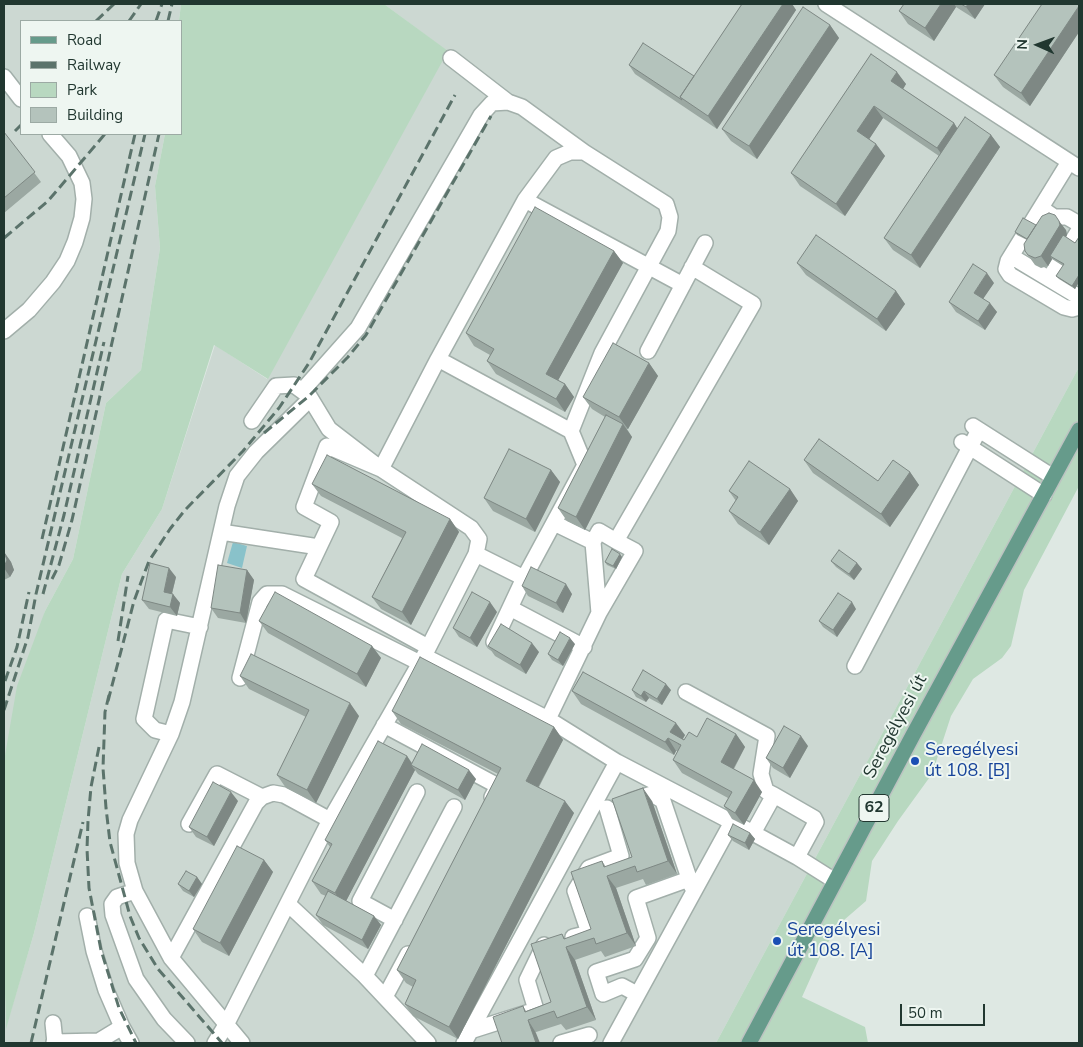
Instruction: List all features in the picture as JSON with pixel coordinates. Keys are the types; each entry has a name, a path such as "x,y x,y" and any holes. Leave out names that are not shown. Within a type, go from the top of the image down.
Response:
{"main road":[{"name":"Seregélyesi út","path":"749,1043 913,735 1079,430"}],"lane":[{"path":"826,4 1074,165 1040,208 1011,256 1006,269 1010,275 1064,307 1072,309 1079,307"},
{"path":"451,58 508,102 522,107 584,152 666,204 670,217 668,231 602,353 572,432"},
{"path":"4,77 20,98"},
{"path":"242,1043 172,958 136,891 127,863 126,834 130,820 170,734 182,702 221,532 237,476 306,395 358,328 481,115 492,103 508,102"},
{"path":"4,331 29,310 53,282 67,261 82,218 84,199 82,183 69,156 51,135"},
{"path":"381,469 438,359 525,200 556,158 570,152 584,152"},
{"path":"525,200 683,285"},
{"path":"1040,208 1054,217 1067,217 1079,224"},
{"path":"1050,279 1079,230"},
{"path":"648,351 705,243"},
{"path":"1064,254 1079,264"},
{"path":"1011,256 1079,297"},
{"path":"616,541 753,304 692,267"},
{"path":"438,359 572,432 585,465 524,578 491,648"},
{"path":"215,1043 226,1025 330,820 424,655 476,554 478,539 471,528 381,469 329,429 306,395 294,385 276,386 252,422"},
{"path":"855,666 966,444 976,428 1053,477"},
{"path":"966,444 1044,494"},
{"path":"381,469 327,446 304,507 331,522 304,579 424,655"},
{"path":"554,523 593,542"},
{"path":"548,719 600,613 635,551 598,531 593,542 600,613"},
{"path":"221,532 319,547"},
{"path":"476,554 524,578"},
{"path":"240,678 260,602 268,594 282,594 424,655 548,719 617,762 797,857 835,881"},
{"path":"510,608 584,646"},
{"path":"170,734 155,730 144,719 166,620 200,626"},
{"path":"686,692 768,736 761,774 766,790 814,818 816,822 797,857"},
{"path":"384,724 498,786 484,812"},
{"path":"467,1037 513,952 601,805 617,762"},
{"path":"189,824 217,774 262,797"},
{"path":"395,920 360,901 416,792"},
{"path":"172,958 256,803 262,797 273,793 284,795 330,820"},
{"path":"601,805 652,794 662,801 692,885"},
{"path":"753,833 774,795"},
{"path":"513,952 589,933 575,891 589,868 620,856 601,805"},
{"path":"365,976 454,808"},
{"path":"611,1043 692,885 732,822"},
{"path":"637,994 622,986 603,994 596,972 635,959 648,938 636,898 692,885"},
{"path":"136,891 117,897 112,904 113,915 136,979 164,1019 187,1043"},
{"path":"288,904 365,976 428,1043"},
{"path":"87,916 101,975 122,1027 131,1043"},
{"path":"385,997 414,944"},
{"path":"467,1037 536,1010 527,980 544,945"},
{"path":"53,1023 54,1043 99,1042 122,1027"},
{"path":"561,1043 589,1035"}],"shaded area":[{"path":"4,4 181,4 179,20 20,20 20,135 165,135 155,186 160,248 141,370 106,403 73,559 45,611 4,761"},
{"path":"384,4 1079,4 1079,367 716,1043 4,1043 4,958 6,1027 34,933 122,574 162,509 215,345 267,379 447,51"}],"green space":[{"path":"181,4 384,4 448,51 268,379 214,345 162,509 122,574 34,933 6,1029 4,761 17,686 45,611 73,559 106,403 141,370 160,248 155,186 165,135 182,135 182,20 179,20"},
{"path":"1079,367 1079,486 1024,590 1011,646 1002,658 973,679 951,716 932,774 872,861 866,901 844,920 824,948 802,997 865,1027 868,1043 716,1043"}],"water":[{"path":"233,542 247,546 242,568 227,563"}],"building":[{"path":"742,4 783,4 708,116 680,97"},
{"path":"904,4 941,4 925,28 899,11"},
{"path":"1042,4 1079,4 1079,6 1021,93 994,75"},
{"path":"803,7 830,25 749,146 722,129"},
{"path":"643,43 694,76 680,97 682,100 629,65"},
{"path":"871,54 897,72 891,81 954,123 937,148 874,106 857,131 876,144 836,204 791,173"},
{"path":"965,117 991,135 911,255 884,238"},
{"path":"4,132 35,172 4,198"},
{"path":"535,207 614,251 546,374 565,384 556,399 487,361 494,349 466,333"},
{"path":"1049,213 1055,215 1060,225 1041,256 1035,258 1028,255 1024,244 1042,216"},
{"path":"1023,218 1036,225 1027,239 1015,232"},
{"path":"816,235 896,291 877,319 797,263"},
{"path":"1063,235 1075,243 1079,237 1079,275 1072,286 1056,276 1064,264 1050,256"},
{"path":"973,264 987,273 974,293 990,303 978,321 949,302"},
{"path":"613,343 649,363 619,417 583,397"},
{"path":"606,415 623,424 576,517 558,508"},
{"path":"819,439 878,481 893,460 910,472 881,514 804,460"},
{"path":"509,449 551,470 526,519 484,498"},
{"path":"327,455 450,519 402,612 372,597 406,532 312,484"},
{"path":"749,461 790,489 760,532 729,511 738,497 729,491"},
{"path":"612,549 620,554 613,566 605,562"},
{"path":"839,550 857,563 849,574 831,561"},
{"path":"4,552 7,560 4,567"},
{"path":"150,563 169,568 164,592 173,594 170,607 142,600"},
{"path":"218,565 247,570 240,613 211,608"},
{"path":"531,567 566,584 556,603 522,586"},
{"path":"275,592 372,646 357,674 259,621"},
{"path":"472,592 490,602 470,638 453,628"},
{"path":"838,593 852,602 833,630 819,621"},
{"path":"501,624 532,643 520,665 488,646"},
{"path":"560,632 570,638 558,660 548,654"},
{"path":"251,654 350,703 307,790 277,775 309,710 240,676"},
{"path":"420,657 554,727 526,781 565,801 449,1027 405,1004 416,980 397,970 501,768 392,711"},
{"path":"643,670 666,684 657,699 644,691 641,696 632,690"},
{"path":"583,672 676,723 670,732 684,740 689,732 697,737 707,718 736,734 721,762 754,780 735,813 724,806 732,792 673,760 681,745 668,738 665,742 572,691"},
{"path":"784,726 801,736 783,768 766,758"},
{"path":"378,741 407,756 335,893 312,881 332,844 325,840"},
{"path":"422,744 469,770 458,790 411,765"},
{"path":"213,782 231,792 207,837 189,827"},
{"path":"643,788 668,861 637,872 635,866 607,876 627,933 596,944 594,938 566,947 587,1007 557,1018 554,1011 528,1020 536,1043 502,1043 493,1017 523,1006 525,1012 551,1002 531,944 562,934 564,939 591,929 571,872 602,861 604,867 632,857 612,799"},
{"path":"733,824 750,833 745,843 728,835"},
{"path":"237,846 264,860 220,943 193,929"},
{"path":"186,871 197,877 189,891 178,884"},
{"path":"328,891 374,916 362,940 316,915"}],"railway":[{"path":"97,20 114,4"},
{"path":"130,20 141,4"},
{"path":"156,20 162,4"},
{"path":"168,20 172,4"},
{"path":"108,701 134,601 149,561 185,510 243,451 279,408 309,363 455,95"},
{"path":"264,433 309,396 348,357 366,335 491,116"},
{"path":"15,131 20,126"},
{"path":"4,238 48,201 104,135"},
{"path":"42,539 135,135"},
{"path":"4,710 28,637 36,594 145,135"},
{"path":"52,579 59,565 72,520 159,135"},
{"path":"43,594 64,515 104,342"},
{"path":"118,641 128,576"},
{"path":"5,681 17,647 29,592"},
{"path":"109,695 105,712 103,768 106,808 110,842 130,916 139,938 158,969 222,1043"},
{"path":"99,747 91,787 88,821 89,888 101,950 119,1008 136,1043"},
{"path":"31,1043 83,822"}],"place":[{"name":"Seregélyesi út 108. [B]","path":"915,761"},
{"name":"Seregélyesi út 108. [A]","path":"777,941"}]}
